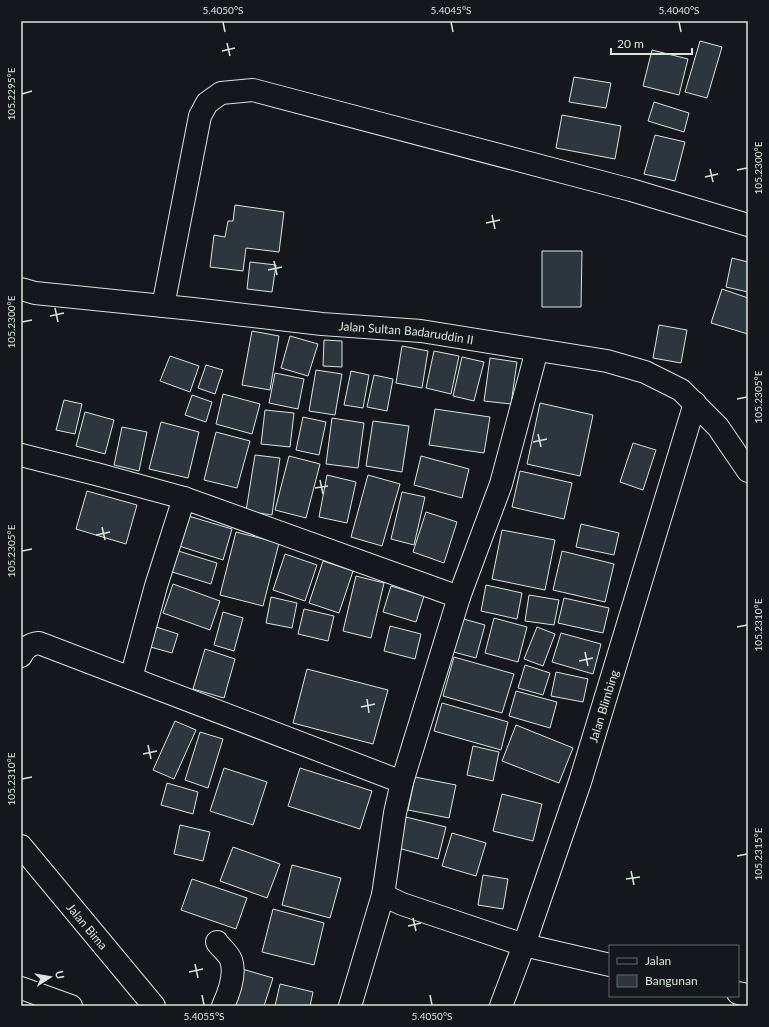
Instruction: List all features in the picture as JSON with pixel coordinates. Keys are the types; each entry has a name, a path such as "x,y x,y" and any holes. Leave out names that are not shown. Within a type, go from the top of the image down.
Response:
{"street":[{"path":"163,306 200,116 207,103 221,93 253,90 631,190 748,225"},
{"name":"Jalan Sultan Badaruddin II","path":"21,289 35,293 322,324 421,331 607,361 646,372 681,390 718,426 748,471"},
{"path":"350,1006 383,895 395,813 402,782 459,597 501,484 537,350"},
{"name":"Jalan Blimbing","path":"501,1006 524,945 580,782 695,404"},
{"path":"21,456 96,474 184,498 459,597"},
{"path":"131,678 156,586 184,498"},
{"path":"21,656 28,647 32,644 38,643 402,782"},
{"name":"Jalan Bima","path":"21,846 154,1006"},
{"path":"383,895 402,904 524,945 609,965"},
{"path":"217,942 231,959 233,976 223,1006"},
{"path":"21,988 71,1006"}],"building":[{"path":"700,41 722,47 707,98 685,92"},
{"path":"652,50 688,59 679,95 643,86"},
{"path":"574,77 611,83 606,108 569,102"},
{"path":"654,102 689,113 684,132 648,121"},
{"path":"562,115 621,126 615,159 556,148"},
{"path":"655,135 685,142 675,181 644,174"},
{"path":"235,205 284,212 279,252 246,248 243,271 210,267 214,235 225,237 228,221 233,221"},
{"path":"542,251 582,251 581,307 542,307"},
{"path":"732,258 748,262 748,292 726,287"},
{"path":"250,262 276,265 272,292 247,289"},
{"path":"722,289 748,298 748,334 711,323"},
{"path":"659,325 687,330 681,363 653,358"},
{"path":"252,331 279,336 270,390 242,385"},
{"path":"290,336 318,344 308,376 281,368"},
{"path":"324,340 342,341 342,367 323,366"},
{"path":"402,346 428,351 422,388 396,383"},
{"path":"434,351 459,356 451,394 426,388"},
{"path":"170,356 199,366 190,392 160,381"},
{"path":"462,357 484,362 474,401 453,396"},
{"path":"490,358 517,362 511,404 484,401"},
{"path":"206,365 223,370 215,394 198,388"},
{"path":"316,370 342,374 335,415 309,411"},
{"path":"351,371 369,375 363,408 344,405"},
{"path":"275,373 304,379 298,409 269,403"},
{"path":"374,375 393,379 387,411 367,407"},
{"path":"223,394 260,404 252,434 216,424"},
{"path":"192,395 212,402 206,422 185,415"},
{"path":"64,400 82,404 75,434 56,430"},
{"path":"540,403 593,415 580,476 527,464"},
{"path":"435,409 490,417 484,453 429,445"},
{"path":"265,410 294,413 290,447 261,444"},
{"path":"85,412 114,420 105,454 76,446"},
{"path":"303,417 326,422 319,455 296,450"},
{"path":"332,418 364,423 358,468 326,464"},
{"path":"373,421 409,426 402,472 366,466"},
{"path":"161,422 199,432 188,478 149,469"},
{"path":"122,427 147,432 139,471 114,465"},
{"path":"216,432 250,441 237,488 204,480"},
{"path":"633,443 656,450 643,490 620,482"},
{"path":"255,455 280,458 272,515 246,511"},
{"path":"289,456 320,464 306,518 275,510"},
{"path":"421,456 469,469 462,498 414,485"},
{"path":"520,471 572,483 564,519 512,507"},
{"path":"327,475 356,482 347,523 319,517"},
{"path":"368,475 400,484 382,546 351,537"},
{"path":"87,491 137,505 126,544 76,529"},
{"path":"402,492 425,497 414,545 391,539"},
{"path":"426,512 457,522 444,563 413,552"},
{"path":"185,515 232,529 223,560 176,545"},
{"path":"581,524 619,533 614,555 576,547"},
{"path":"502,530 555,540 545,590 492,579"},
{"path":"236,532 279,543 263,606 220,595"},
{"path":"175,550 217,563 211,584 169,571"},
{"path":"562,551 614,564 605,602 553,590"},
{"path":"285,554 317,565 305,601 273,590"},
{"path":"323,561 353,571 339,613 309,603"},
{"path":"356,576 384,583 371,638 343,631"},
{"path":"173,584 220,601 210,630 163,613"},
{"path":"486,585 522,593 517,619 481,611"},
{"path":"391,586 424,596 416,622 383,612"},
{"path":"529,595 559,600 554,625 525,621"},
{"path":"271,597 297,603 292,628 266,623"},
{"path":"564,598 609,608 603,633 558,623"},
{"path":"304,609 334,616 328,641 298,634"},
{"path":"223,612 243,618 234,651 214,645"},
{"path":"460,618 485,625 476,658 450,651"},
{"path":"494,618 527,627 518,662 485,653"},
{"path":"153,626 178,634 172,653 147,646"},
{"path":"390,626 421,634 415,659 384,651"},
{"path":"537,627 555,634 543,666 524,659"},
{"path":"561,633 601,644 593,674 552,662"},
{"path":"205,649 235,659 224,698 193,689"},
{"path":"454,657 514,674 502,713 443,696"},
{"path":"525,665 550,673 543,695 518,688"},
{"path":"307,669 388,690 373,744 293,723"},
{"path":"556,672 588,679 583,702 551,696"},
{"path":"516,691 557,702 550,728 509,716"},
{"path":"442,703 508,722 501,750 434,731"},
{"path":"175,721 196,730 174,779 153,770"},
{"path":"516,725 573,748 559,783 502,761"},
{"path":"200,732 223,739 208,788 185,780"},
{"path":"473,746 499,752 493,781 467,775"},
{"path":"224,768 267,782 253,825 210,811"},
{"path":"300,768 372,791 360,829 288,806"},
{"path":"415,777 456,785 449,818 408,810"},
{"path":"167,783 198,792 193,814 161,805"},
{"path":"502,794 542,804 533,841 493,831"},
{"path":"406,817 446,827 438,859 398,848"},
{"path":"180,825 210,832 203,861 174,854"},
{"path":"452,833 486,843 476,876 442,866"},
{"path":"233,847 280,864 267,898 220,881"},
{"path":"292,865 341,878 330,918 282,905"},
{"path":"483,875 508,879 503,909 478,905"},
{"path":"192,879 247,898 236,929 181,910"},
{"path":"273,909 324,923 314,965 262,952"},
{"path":"242,969 273,978 264,1006 231,1006"},
{"path":"280,984 313,992 310,1006 275,1006"}]}
